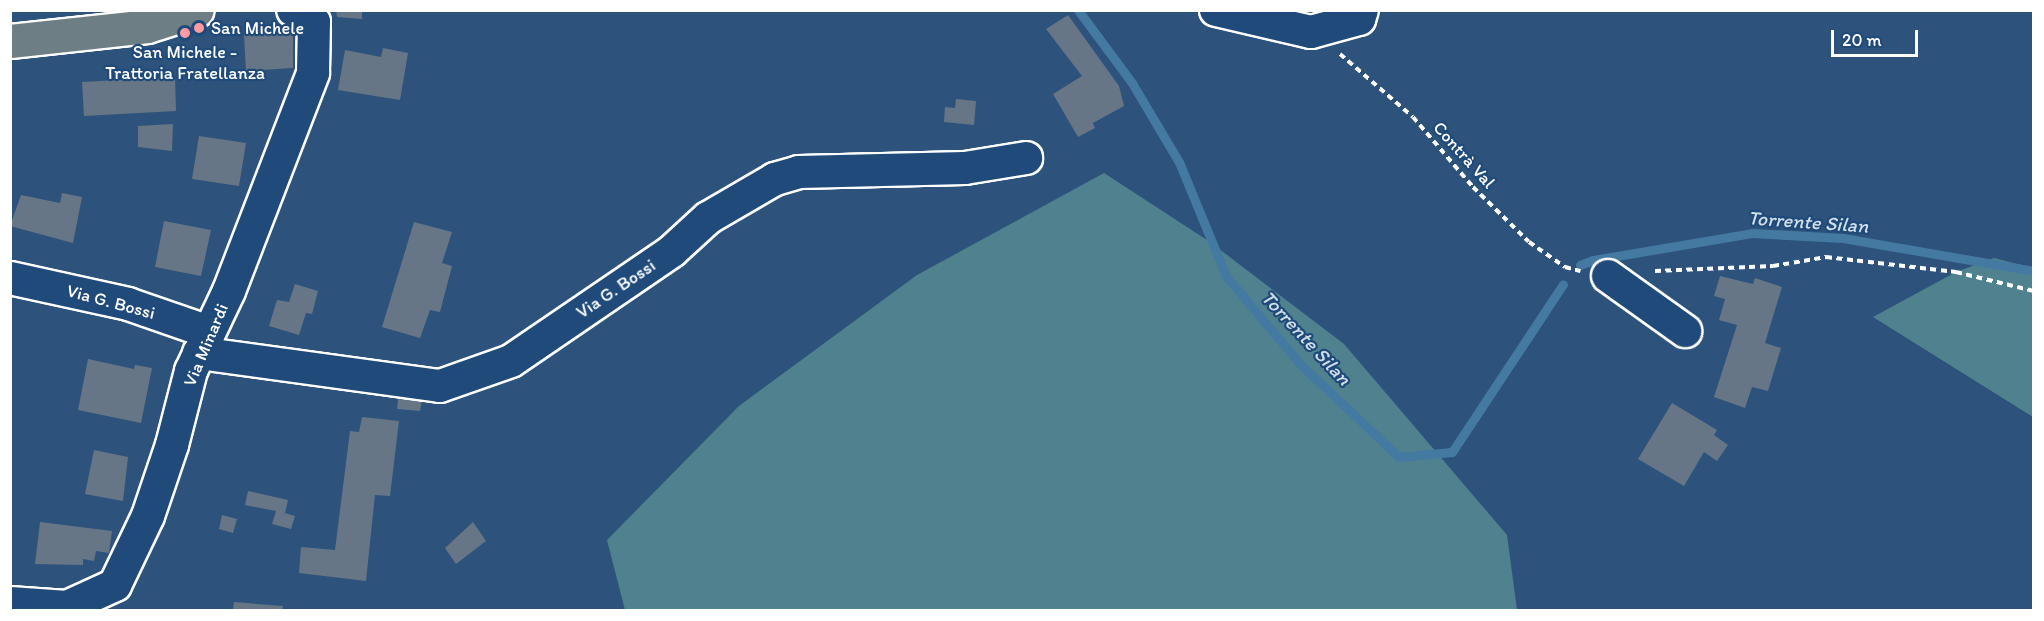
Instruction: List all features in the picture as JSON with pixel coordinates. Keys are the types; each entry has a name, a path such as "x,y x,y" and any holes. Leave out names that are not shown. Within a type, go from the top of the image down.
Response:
{"main road":[{"path":"10,41 147,26 197,10"}],"street":[{"name":"Via Minardi","path":"10,603 67,607 115,585 148,516 204,342 229,291 313,74 314,22 293,10"},
{"path":"1216,10 1311,32 1359,19 1362,10"},
{"name":"Via G. Bossi","path":"10,278 128,304 204,342 440,386 511,361 672,251 708,218 775,179 799,172 965,168 1026,158"},
{"path":"1608,276 1685,331"}],"path":[{"name":"Contrà Val","path":"1311,32 1413,117 1473,187 1529,242 1565,267 1608,276 1701,267 1773,266 1826,257 1956,272 2034,291"}],"green space":[{"path":"1104,173 1210,242 1344,344 1507,535 1517,610 625,610 607,540 739,406 917,275"},
{"path":"1994,258 2033,268 2033,417 1873,317 1956,272"}],"building":[{"path":"336,10 362,10 362,19 337,17"},
{"path":"1068,15 1119,86 1124,106 1093,123 1095,128 1078,137 1053,94 1082,76 1046,29"},
{"path":"293,32 293,68 246,71 244,35"},
{"path":"383,48 408,53 400,100 338,90 345,50 381,57"},
{"path":"175,77 176,111 84,116 82,82"},
{"path":"956,99 976,101 974,125 944,122 945,107 955,108"},
{"path":"173,124 172,151 138,147 138,126"},
{"path":"199,136 246,143 239,186 192,179"},
{"path":"62,193 82,197 73,243 10,226 21,195 60,203"},
{"path":"164,221 211,230 201,276 155,267"},
{"path":"414,222 452,232 442,263 452,266 440,312 430,310 420,338 382,327"},
{"path":"1720,276 1753,284 1755,278 1782,287 1765,343 1781,348 1768,391 1752,387 1745,408 1714,397 1737,325 1719,320 1725,299 1714,296"},
{"path":"295,284 318,291 312,314 306,313 299,335 269,326 277,300 289,302"},
{"path":"88,359 134,369 135,365 152,368 141,423 78,410"},
{"path":"400,385 424,388 420,411 397,409"},
{"path":"1672,403 1717,430 1714,435 1728,445 1717,461 1704,452 1684,486 1638,459"},
{"path":"362,417 399,421 390,496 375,495 366,581 299,573 301,547 335,550 350,431 359,432"},
{"path":"94,450 128,457 123,501 85,494"},
{"path":"248,491 288,500 285,513 295,516 291,529 272,524 276,511 245,505"},
{"path":"222,515 237,519 233,533 219,529"},
{"path":"40,522 112,531 109,553 96,551 94,561 83,559 83,565 35,564"},
{"path":"473,522 486,541 456,564 445,548"},
{"path":"234,602 283,606 282,610 233,610"}],"waterway":[{"name":"Torrente Silan","path":"1078,10 1132,83 1179,162 1226,276 1300,364 1399,457 1452,452 1563,284"},
{"name":"Torrente Silan","path":"1580,265 1593,260 1752,233 1843,238 2034,271"}],"place":[{"name":"San Michele","path":"199,28"},
{"name":"San Michele - Trattoria Fratellanza","path":"185,33"}]}
